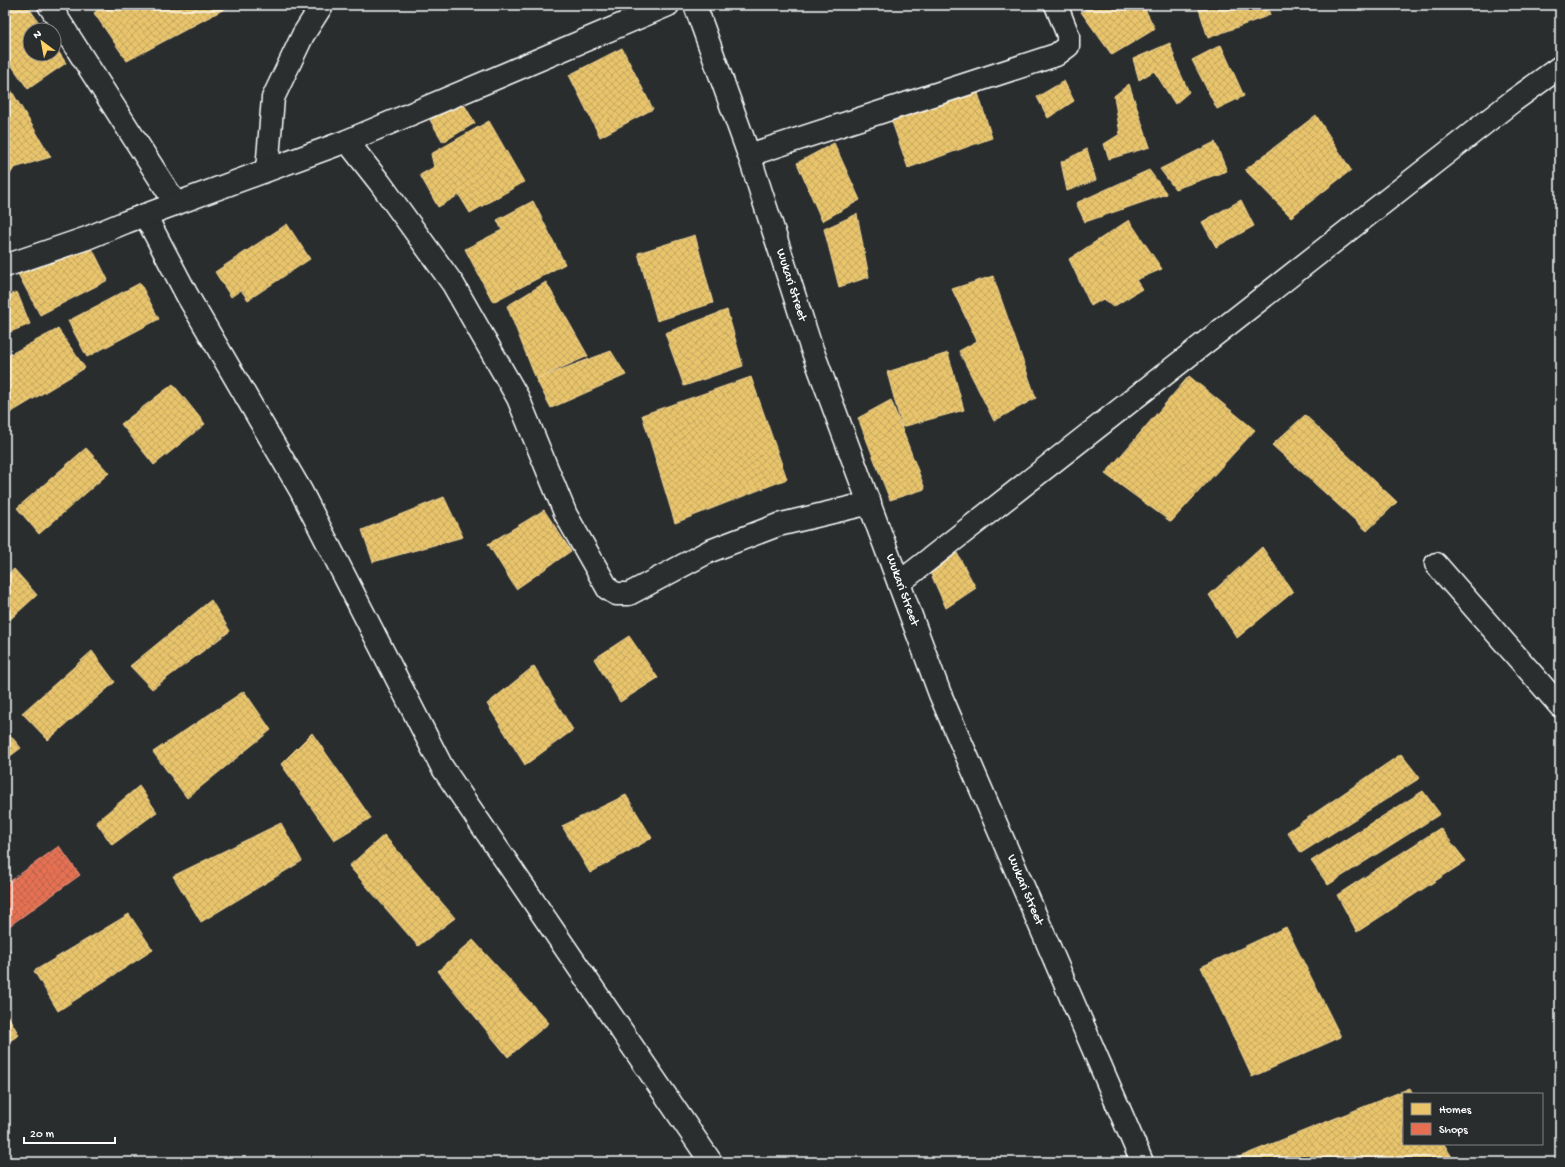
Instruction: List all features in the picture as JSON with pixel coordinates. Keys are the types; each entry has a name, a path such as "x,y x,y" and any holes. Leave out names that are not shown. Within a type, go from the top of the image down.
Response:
{"street":[{"path":"49,5 176,204"},
{"path":"267,170 273,98 303,35 322,5"},
{"path":"5,266 87,238 145,215 347,141 668,5"},
{"name":"Wukari Street","path":"695,5 750,155 810,344 940,694 1142,1162"},
{"path":"750,155 1056,55 1068,46 1068,35 1056,5"},
{"path":"899,583 1513,101 1560,67"},
{"path":"347,141 380,183 453,284 518,398 566,515 608,589 616,594 629,594 710,551 778,525 870,503"},
{"path":"145,215 187,294 302,491 442,767 711,1162"},
{"path":"1436,564 1560,706"}],"building: Homes":[{"path":"5,5 27,5 39,22 22,22 22,62 62,62 62,57 66,63 28,89 5,56"},
{"path":"104,5 226,5 228,7 127,61 94,13"},
{"path":"1093,5 1143,5 1155,29 1112,55 1081,12"},
{"path":"1267,5 1270,15 1208,38 1198,6"},
{"path":"1170,43 1178,68 1189,92 1175,104 1154,71 1139,80 1133,59"},
{"path":"1221,45 1244,96 1217,109 1192,60"},
{"path":"622,48 653,109 600,137 569,75"},
{"path":"5,80 51,157 14,168 5,182"},
{"path":"1064,81 1074,101 1048,118 1037,97"},
{"path":"1129,84 1150,147 1109,159 1104,144 1120,134 1114,96"},
{"path":"978,93 992,138 908,168 891,119"},
{"path":"462,101 475,123 443,142 430,120"},
{"path":"1316,115 1351,170 1291,217 1245,170"},
{"path":"489,121 524,182 470,213 459,195 438,207 420,175 434,167 431,154"},
{"path":"1215,142 1227,171 1175,189 1160,169"},
{"path":"834,143 860,200 822,221 797,163"},
{"path":"1087,149 1096,180 1067,191 1061,162"},
{"path":"1149,170 1167,194 1085,222 1076,203"},
{"path":"1241,200 1254,226 1216,247 1202,222"},
{"path":"533,201 565,264 493,302 465,249 502,230 497,220"},
{"path":"857,214 869,277 839,287 824,229"},
{"path":"1129,220 1162,269 1136,280 1142,289 1113,307 1103,299 1091,306 1069,259"},
{"path":"287,224 310,259 248,300 241,290 231,297 215,272"},
{"path":"695,235 713,303 657,321 638,253"},
{"path":"87,238 108,280 40,315 18,274"},
{"path":"993,276 1036,398 994,421 959,351 977,341 952,289"},
{"path":"546,282 588,356 536,379 507,306"},
{"path":"140,283 159,319 87,357 68,321"},
{"path":"17,292 30,324 5,334 5,297"},
{"path":"727,310 743,366 684,386 665,333"},
{"path":"58,329 85,368 5,416 5,357"},
{"path":"611,351 626,375 551,408 536,379"},
{"path":"948,353 964,410 902,427 887,372"},
{"path":"1189,376 1255,430 1171,522 1105,474"},
{"path":"751,377 787,479 675,523 642,415"},
{"path":"173,384 205,424 154,465 121,424"},
{"path":"891,400 925,489 890,500 858,418"},
{"path":"1305,415 1397,502 1367,531 1272,445"},
{"path":"86,448 109,473 39,534 17,508"},
{"path":"444,497 463,537 373,562 362,530"},
{"path":"544,510 571,551 516,589 488,544"},
{"path":"1262,547 1293,592 1237,638 1209,595"},
{"path":"957,553 976,588 946,608 930,572"},
{"path":"14,569 37,595 5,624 5,577"},
{"path":"211,600 230,631 152,689 130,666"},
{"path":"629,636 658,678 620,702 594,659"},
{"path":"92,651 115,682 48,740 22,713"},
{"path":"534,666 573,730 525,765 487,704"},
{"path":"244,691 271,730 187,798 153,752"},
{"path":"5,729 21,748 5,760"},
{"path":"312,733 371,818 334,840 281,764"},
{"path":"1401,754 1420,778 1301,853 1287,832"},
{"path":"139,786 157,812 112,845 96,822"},
{"path":"1423,791 1440,814 1328,885 1311,861"},
{"path":"626,795 652,838 590,873 562,826"},
{"path":"281,823 302,861 201,922 173,876"},
{"path":"1440,828 1466,861 1357,932 1337,895"},
{"path":"384,835 455,918 418,946 349,866"},
{"path":"129,914 153,950 58,1011 34,971"},
{"path":"1286,927 1341,1037 1252,1077 1201,967"},
{"path":"473,940 549,1023 508,1057 438,971"},
{"path":"5,1011 19,1035 5,1044"},
{"path":"1410,1088 1412,1093 1403,1093 1403,1145 1445,1145 1455,1162 1394,1162 1392,1159 1382,1162 1227,1162"}],"building: Shops":[{"path":"59,846 80,875 5,929 5,885"},
{"path":"5,944 10,951 5,954"}]}
